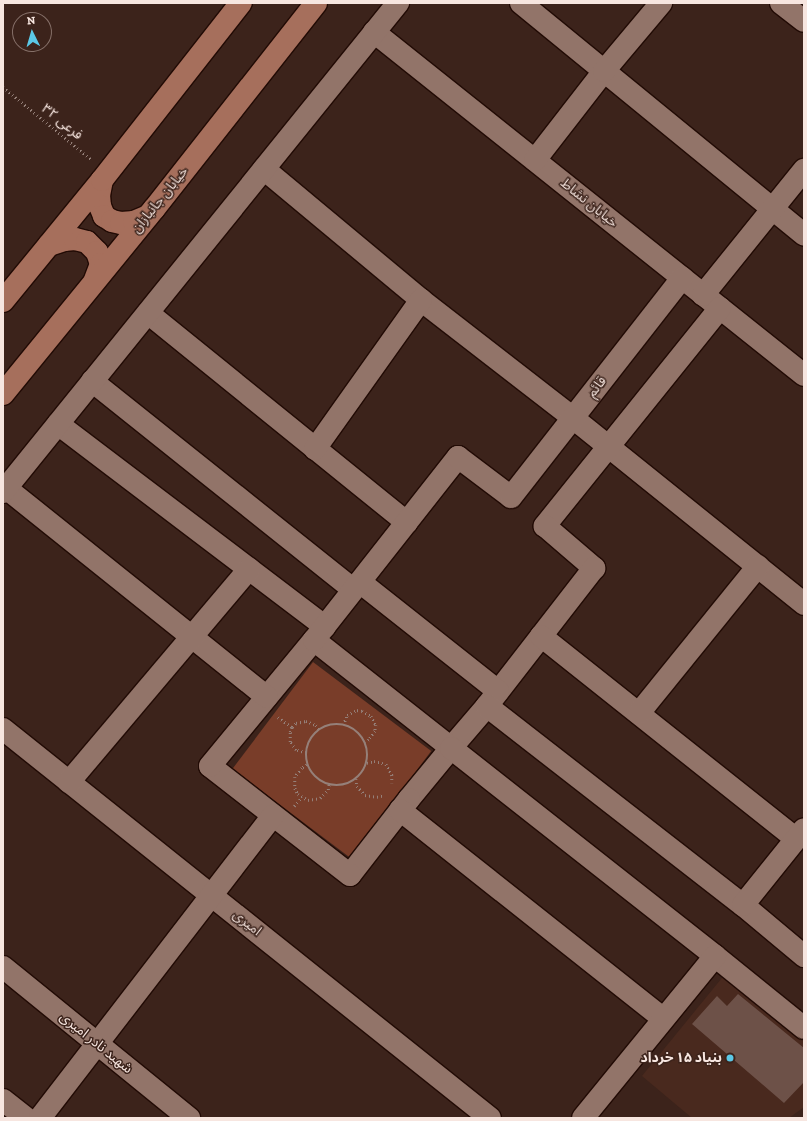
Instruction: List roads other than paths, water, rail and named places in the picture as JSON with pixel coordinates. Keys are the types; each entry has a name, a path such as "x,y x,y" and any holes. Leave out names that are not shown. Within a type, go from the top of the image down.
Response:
{"main road":[{"path":"3,301 105,177 241,3"},
{"name":"خیابان جانبازان","path":"3,394 148,216 316,3"},
{"path":"105,177 99,196 100,206 104,216 112,221 121,223 134,222 148,216"},
{"path":"49,245 64,240 75,239 87,242 97,252 101,264 95,280"}],"street":[{"path":"267,697 192,636 5,490 398,3"},
{"path":"521,3 804,235"},
{"path":"535,160 604,71 661,3"},
{"path":"781,3 804,21"},
{"name":"خیابان نشاط","path":"374,32 804,375"},
{"path":"264,169 421,300 573,418 804,604"},
{"path":"148,313 407,523 320,634 210,766 350,875 400,810 492,698 594,568 545,526 608,447 712,301 772,209 804,170"},
{"name":"قائم","path":"407,523 458,457 511,497 682,278"},
{"path":"315,449 421,300"},
{"path":"92,381 357,586 804,956"},
{"path":"58,424 249,569 320,634 450,748 716,956 804,1028"},
{"path":"638,713 758,566"},
{"path":"69,782 249,569"},
{"path":"541,636 638,713 800,834 743,905"},
{"name":"امیری","path":"3,729 490,1118"},
{"path":"400,810 662,1018"},
{"path":"40,1118 273,815"},
{"path":"582,1118 662,1018 716,956"},
{"name":"شهید نادر امیری","path":"3,967 189,1118"},
{"path":"3,1100 26,1118"}],"place":[{"name":"بنیاد ۱۵ خرداد","path":"730,1058"}]}
